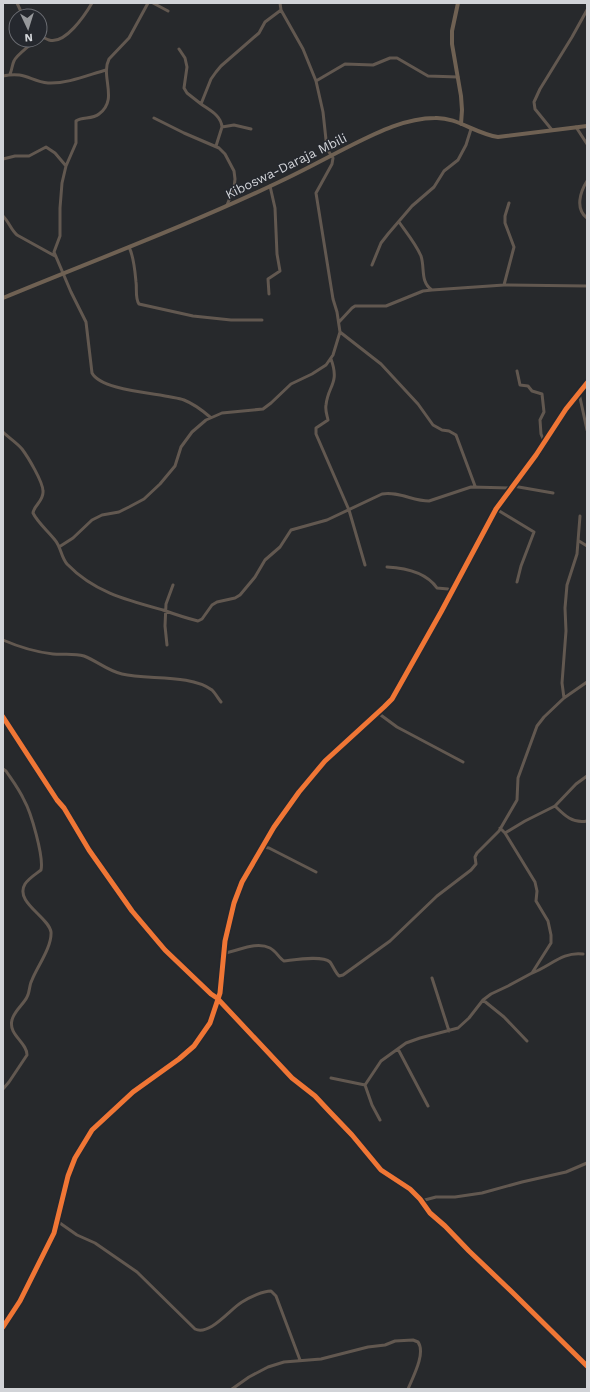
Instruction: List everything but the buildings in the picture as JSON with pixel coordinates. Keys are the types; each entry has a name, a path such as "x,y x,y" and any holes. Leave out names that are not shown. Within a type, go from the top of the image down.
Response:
{"main road":[{"path":"458,3 452,30 452,44 462,110 461,124"},
{"name":"Kiboswa-Daraja Mbili","path":"3,298 129,247 227,205 270,186 381,131 401,124 434,118 447,119 471,129 498,137 587,126"}],"street":[{"path":"48,40 55,40 72,30 92,3"},
{"path":"148,3 129,38 109,59 106,70 110,95 108,102 98,115 80,118 76,121 76,143 66,166 60,197 60,236 54,250 54,256 64,273 71,292 86,322 92,374 96,379 128,390 183,400 194,405 210,417"},
{"path":"153,3 168,11"},
{"path":"59,547 73,538 92,520 124,510 144,499 157,487 175,466 181,447 192,432 210,417 222,413 263,409 291,384 320,369 331,360 336,348 340,332 339,322 333,299 316,198 318,188 333,161 327,149 316,81 303,49 281,10 280,3"},
{"path":"200,104 211,79 218,69 259,33 265,22 281,10"},
{"path":"552,130 535,109 534,102 540,89 587,10"},
{"path":"10,74 17,56 28,48"},
{"path":"179,50 185,58 187,67 184,88 187,93 214,113 220,120 222,127 216,146"},
{"path":"316,81 345,64 373,66 393,57 398,58 428,76 458,78"},
{"path":"3,76 10,74 26,75 40,81 55,82 76,79 106,70"},
{"path":"154,118 216,146 226,154 234,175 234,188 227,205"},
{"path":"222,127 234,125 251,129"},
{"path":"576,127 587,144"},
{"path":"372,265 381,243 412,206 434,187 444,171 458,160 466,145 471,129"},
{"path":"3,159 15,156 30,156 46,147 55,153 66,166"},
{"path":"587,181 582,193 580,204 581,213 587,218"},
{"path":"269,294 268,279 280,271 277,254 275,208 270,186"},
{"path":"504,285 514,247 505,223 505,216 509,203"},
{"path":"3,216 8,221 12,231 38,248 54,256"},
{"path":"399,222 421,256 424,281 432,290"},
{"path":"129,247 136,280 137,300 140,304 193,316 231,320 262,320"},
{"path":"339,322 355,306 386,306 423,291 504,285 587,286"},
{"path":"340,332 381,364 418,404 433,425 456,435 475,486"},
{"path":"331,360 334,379 325,405 328,420 316,428 316,434 350,510 365,565"},
{"path":"517,371 520,385 528,386 532,391 542,394 544,412 540,420 541,434 544,441"},
{"path":"3,1327 20,1301 54,1233 68,1176 75,1158 92,1130 133,1092 179,1059 194,1046 210,1023 217,998 220,993 224,952 234,903 242,882 274,828 299,792 336,750 392,699 496,509 587,383"},
{"path":"579,393 587,430"},
{"path":"3,432 22,450 41,483 44,491 43,496 42,500 34,508 34,513 59,547 67,564 94,586 122,599 196,620 200,620 212,605 217,602 235,598 240,595 255,577 265,560 280,547 291,530 322,522 382,494 391,493 422,501 429,501 464,488 475,486 512,487 553,493"},
{"path":"496,509 534,532 521,566 517,582"},
{"path":"564,698 562,683 566,631 565,608 567,585 577,554 580,516"},
{"path":"579,541 587,546"},
{"path":"387,567 409,570 432,581 437,588 452,591"},
{"path":"167,645 165,626 166,604 173,585"},
{"path":"3,640 31,650 52,654 84,656 111,671 136,677 166,678 201,684 212,691 221,702"},
{"path":"224,952 264,946 272,949 284,961 310,959 325,960 329,962 339,976 343,975 390,941 437,896 471,870 476,864 475,857 477,853 493,838 517,800 518,778 528,752 533,732 544,717 564,698 587,682"},
{"path":"378,713 397,727 464,762"},
{"path":"3,716 57,800 64,808 89,850 132,911 165,950 217,998 292,1078 315,1096 352,1134 381,1170 406,1186 421,1201 430,1213 587,1366"},
{"path":"3,769 17,787 25,801 40,857 41,870 26,882 24,888 26,899 48,926 51,932 45,954 30,983 28,996 12,1020 14,1032 27,1055 3,1089"},
{"path":"505,833 554,806 576,784 587,776"},
{"path":"554,806 568,819 582,822 587,821"},
{"path":"500,828 505,833 535,882 537,891 536,901 546,916 551,935 551,943 532,973"},
{"path":"263,847 269,848 316,872"},
{"path":"365,1085 381,1061 406,1043 458,1028 464,1024 483,1000 491,994 541,970 563,956 576,953 583,954"},
{"path":"432,978 449,1031"},
{"path":"483,1000 504,1017 527,1041"},
{"path":"398,1049 428,1106"},
{"path":"331,1078 365,1085"},
{"path":"365,1085 372,1105 380,1120"},
{"path":"421,1201 482,1193 566,1172 587,1163"},
{"path":"57,1221 77,1234 95,1243 137,1272 198,1331 202,1331 216,1324 242,1302 271,1290 276,1296 300,1360"},
{"path":"232,1389 249,1377 268,1367 284,1362 321,1359 368,1347 413,1340 419,1344 420,1358 408,1389"}],"cycle path":[{"path":"3,1327 20,1301 54,1233 68,1176 75,1158 92,1130 133,1092 179,1059 194,1046 210,1023 220,993 225,941 234,903 242,882 274,827 299,792 325,761 392,699 441,612 496,509 536,455 566,409 587,383"},
{"path":"3,717 57,800 64,808 89,850 132,911 165,950 217,998 292,1078 315,1096 352,1135 381,1170 410,1189 420,1199 430,1213 587,1366"}]}
